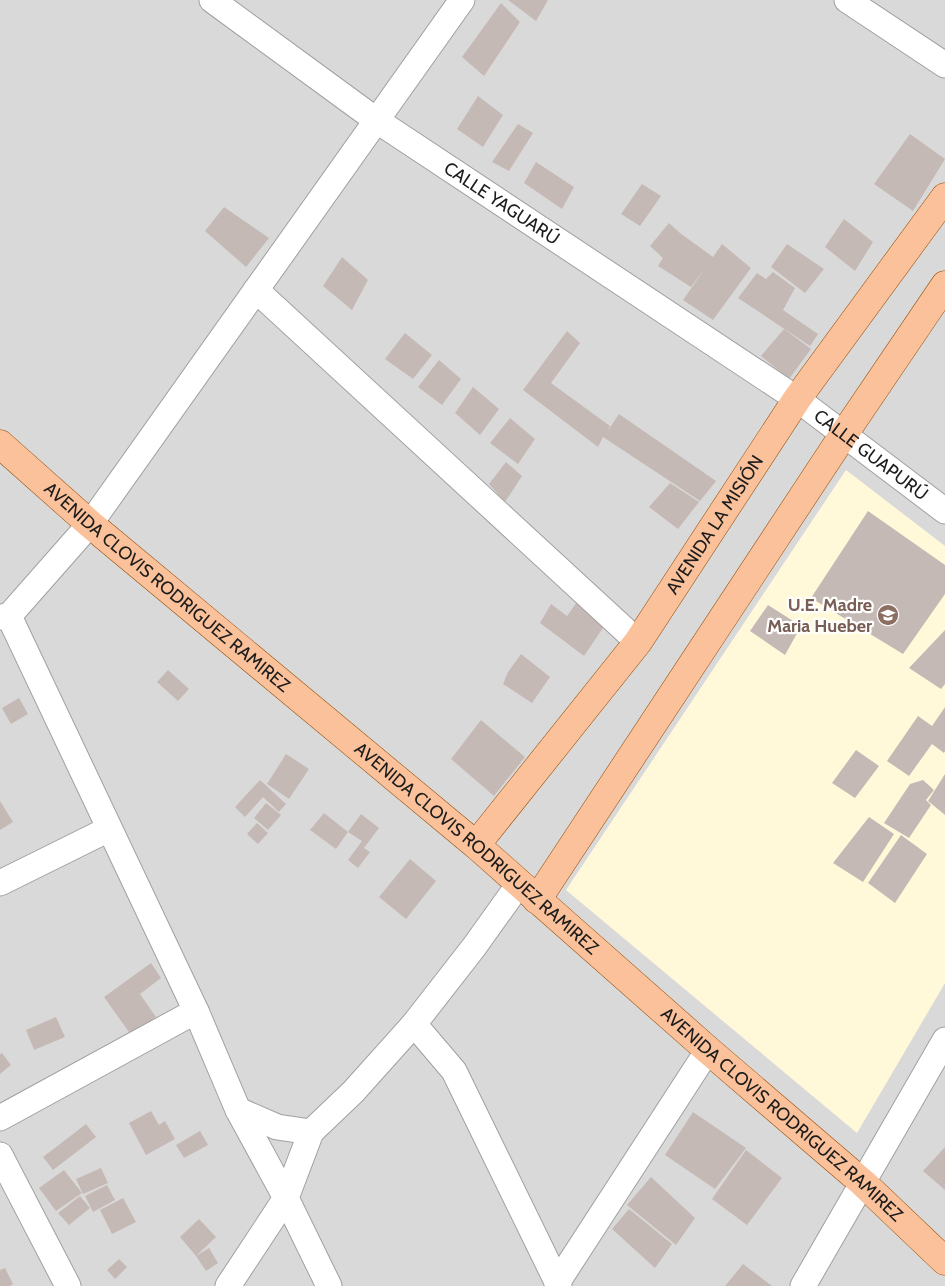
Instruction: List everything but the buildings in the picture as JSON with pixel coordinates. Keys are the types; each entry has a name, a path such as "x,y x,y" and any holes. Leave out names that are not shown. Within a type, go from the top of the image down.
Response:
{"main road":[{"name":"AVENIDA LA MISIÓN","path":"476,845 638,642 797,399 945,197"},
{"path":"528,892 945,285"},
{"name":"AVENIDA CLOVIS RODRIGUEZ RAMIREZ","path":"0,444 90,524 476,845 708,1050 863,1183 945,1261"}],"street":[{"name":"CALLE YAGUARÚ","path":"212,0 376,120 797,399"},
{"path":"329,1286 286,1198 238,1110 196,1011 4,616 90,524 462,0"},
{"path":"847,0 945,64"},
{"path":"256,290 638,642"},
{"name":"CALLE GUAPURÚ","path":"797,399 945,511"},
{"path":"0,883 109,829"},
{"path":"228,1286 286,1198 311,1132 353,1092 414,1024 474,947 528,892"},
{"path":"0,1118 196,1011"},
{"path":"414,1024 454,1071 558,1284"},
{"path":"803,1286 945,1040"},
{"path":"558,1284 708,1050"},
{"path":"238,1110 277,1127 311,1132"},
{"path":"0,1155 68,1286"}],"shaded area":[{"path":"0,0 945,0 945,1286 0,1286"},
{"path":"846,470 945,546 945,983 857,1133 566,890"}],"place":[{"name":"U.E. Madre Maria Hueber","path":"888,615"}]}
